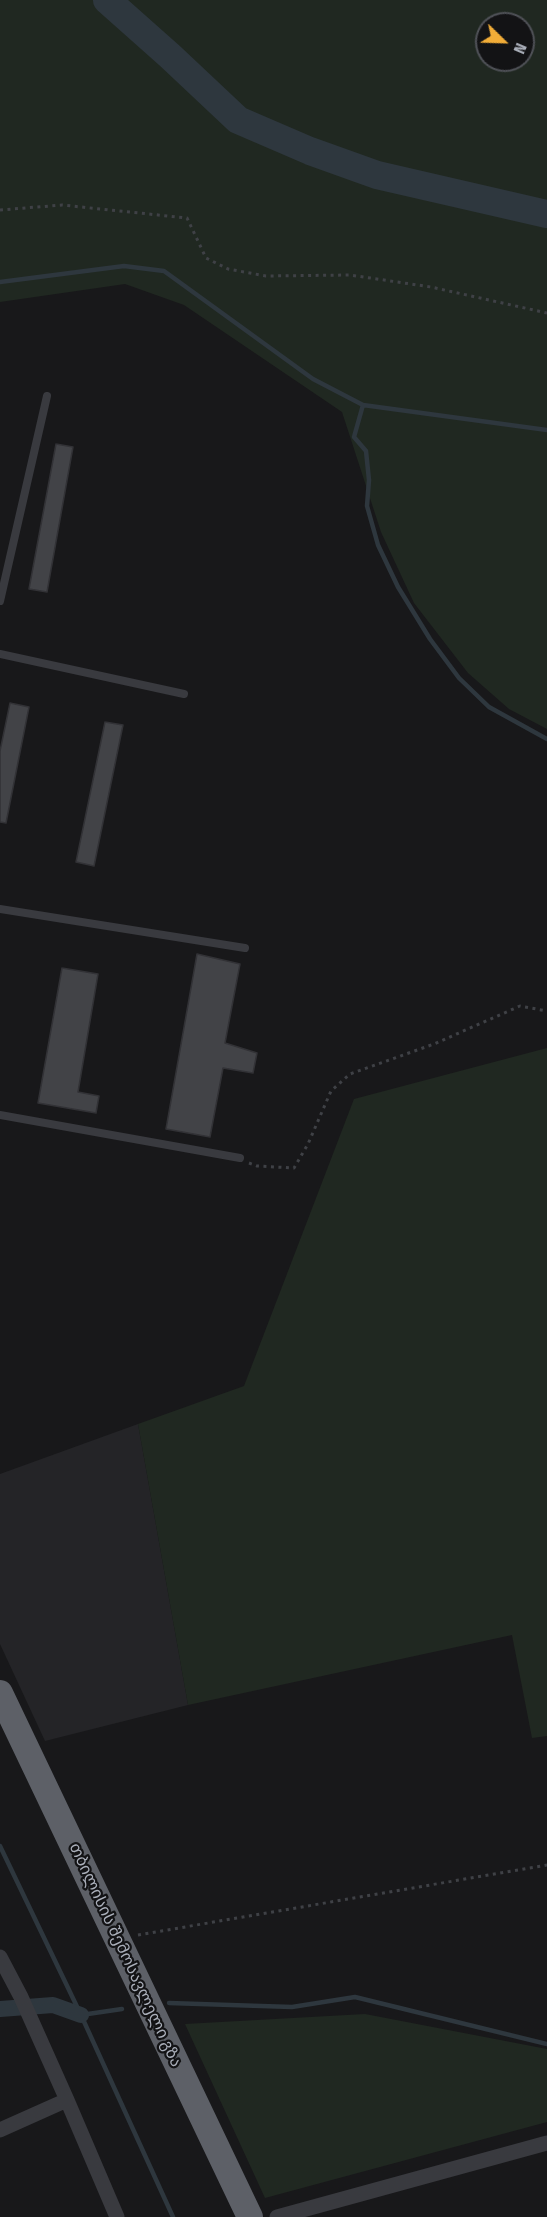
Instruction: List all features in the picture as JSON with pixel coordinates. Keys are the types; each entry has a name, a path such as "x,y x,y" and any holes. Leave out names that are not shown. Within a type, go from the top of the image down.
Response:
{"highway":[{"name":"თბილისის შემოსავლელი გზა","path":"0,1693 250,2217"}],"street":[{"path":"0,1957 21,1997 117,2217"},
{"path":"0,2130 67,2100"},
{"path":"277,2217 547,2143"}],"lane":[{"path":"0,601 47,396"},
{"path":"0,654 184,694"},
{"path":"0,909 245,948"},
{"path":"0,1115 240,1158"}],"path":[{"path":"0,210 62,205 187,218 206,258 228,269 266,276 350,276 431,287 547,313"},
{"path":"240,1158 256,1166 294,1168 308,1144 331,1091 350,1074 434,1044 520,1006 547,1011"},
{"path":"118,1938 547,1865"}],"shaded area":[{"path":"0,0 547,0 547,729 509,709 468,673 414,603 381,532 342,412 184,305 125,284 0,302"},
{"path":"547,1048 547,1736 532,1738 512,1635 188,1705 138,1424 244,1386 354,1099"},
{"path":"138,1424 188,1705 45,1741 0,1644 0,1474"},
{"path":"365,2014 547,2049 547,2122 265,2198 185,2024"}],"building":[{"path":"56,444 73,447 47,592 29,589"},
{"path":"10,703 29,707 6,823 0,822 0,751"},
{"path":"105,722 123,725 94,866 76,862"},
{"path":"197,954 240,964 225,1043 257,1053 253,1073 223,1068 210,1137 166,1129"},
{"path":"62,968 98,974 78,1092 99,1096 96,1113 38,1103"}],"waterway":[{"path":"107,0 238,120 310,151 377,175 547,214"},
{"path":"0,282 124,266 164,271 313,379 363,405 547,430"},
{"path":"363,405 354,437 366,451 369,480 367,506 378,545 398,587 430,639 459,678 489,707 547,739"},
{"path":"0,1846 81,2015 173,2217"},
{"path":"169,2003 292,2007 355,1997 547,2044"},
{"path":"0,2009 53,2005 81,2015"},
{"path":"81,2015 122,2009"}]}
